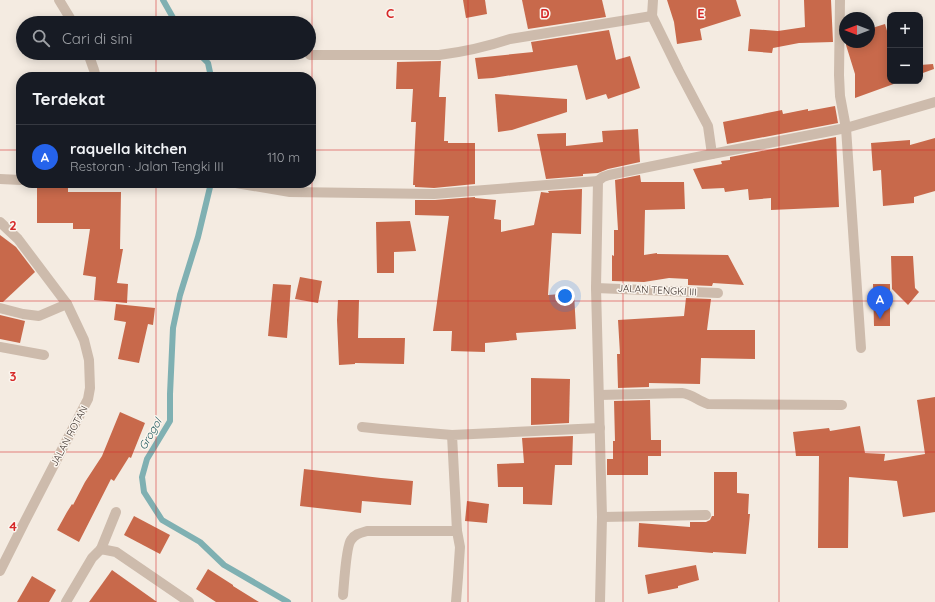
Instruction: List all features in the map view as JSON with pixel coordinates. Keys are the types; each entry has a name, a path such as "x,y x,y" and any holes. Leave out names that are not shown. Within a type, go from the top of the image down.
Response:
{"street":[{"path":"59,0 69,16"},
{"path":"653,0 652,16 708,126 712,154"},
{"path":"840,0 840,96 846,128 862,348"},
{"path":"316,55 450,54 488,46 510,39 652,16"},
{"path":"91,60 94,72"},
{"path":"266,188 290,192 434,194 598,181 609,175 846,128 935,102"},
{"path":"0,179 16,180"},
{"path":"598,181 596,288 602,517 600,602"},
{"name":"JALAN ROTAN","path":"0,222 18,239 67,304 84,340 89,360 90,388 88,399 0,571"},
{"name":"JALAN TENGKI III","path":"596,288 718,293"},
{"path":"0,308 22,314 39,316 67,304"},
{"path":"0,347 44,356"},
{"path":"599,395 682,393 688,394 708,404 842,405"},
{"path":"362,427 452,435 600,428"},
{"path":"452,435 457,531 460,546 456,602"},
{"path":"66,602 92,558 101,549 116,512"},
{"path":"602,517 706,515"},
{"path":"343,595 347,549 350,541 357,534 367,531 457,531"},
{"path":"101,549 116,552 189,602"}],"building":[{"path":"463,0 485,0 487,14 466,18"},
{"path":"522,0 602,0 606,17 528,29"},
{"path":"667,0 736,0 741,16 700,29 702,40 677,44 674,22"},
{"path":"804,0 831,0 833,42 799,43 773,48 772,53 748,51 750,29 778,31 805,27"},
{"path":"885,24 887,31 887,84 894,84 855,98 855,74 847,48 875,48 875,27"},
{"path":"609,30 616,60 630,56 640,88 608,99 606,94 586,100 577,65 478,79 475,58 533,52 531,42"},
{"path":"441,61 439,97 446,97 444,141 448,141 448,143 475,143 475,184 434,188 415,187 415,185 413,185 416,122 411,122 413,89 396,89 397,62"},
{"path":"933,64 934,69 923,73 923,65"},
{"path":"495,94 567,99 567,112 512,130 498,132"},
{"path":"835,106 838,123 727,144 723,122 782,110 783,114"},
{"path":"638,129 640,162 608,169 598,173 583,174 583,176 546,179 537,134 566,133 566,146 603,142 602,131"},
{"path":"836,137 839,207 771,210 771,198 749,200 748,189 725,192 724,188 702,189 693,169 722,164 721,161 730,160 730,157"},
{"path":"935,138 935,191 914,197 914,203 883,206 881,170 873,171 871,143 910,140 910,145"},
{"path":"640,175 641,182 684,182 685,209 645,210 644,255 657,253 728,255 744,285 713,283 712,286 688,285 688,279 669,278 644,282 612,281 614,230 618,230 615,180"},
{"path":"37,188 68,188 68,192 121,192 120,249 123,249 117,283 128,284 127,303 94,300 96,277 83,275 90,229 73,229 73,223 37,223"},
{"path":"582,189 581,234 552,233 548,295 574,293 576,329 516,333 517,340 485,343 485,352 451,351 452,331 433,331 449,216 415,215 415,200 475,197 496,200 494,219 501,220 501,232 534,225 541,192 549,193 548,191"},
{"path":"410,221 416,251 394,252 394,273 377,273 376,222"},
{"path":"0,235 16,247 35,272 3,302 0,302"},
{"path":"891,256 913,256 915,288 919,292 908,305 892,289"},
{"path":"300,277 322,281 318,303 295,299"},
{"path":"273,284 291,285 287,338 268,336"},
{"path":"873,284 890,284 890,326 874,326"},
{"path":"686,298 711,299 707,330 755,330 755,359 701,358 700,384 649,383 649,387 618,388 617,354 620,354 618,320 684,316"},
{"path":"338,300 359,300 358,338 405,338 404,364 355,363 339,365 337,320"},
{"path":"116,304 155,308 153,325 148,324 139,363 118,359 126,322 114,320"},
{"path":"0,315 25,321 20,343 0,339"},
{"path":"531,378 570,379 569,423 531,425"},
{"path":"935,397 935,512 903,517 897,481 849,477 848,548 818,548 819,456 796,456 793,432 829,428 830,431 860,426 865,453 885,454 884,461 925,454 917,400"},
{"path":"650,400 651,440 661,440 661,456 648,456 648,475 607,475 607,459 613,459 613,441 615,441 614,401"},
{"path":"120,412 145,423 131,458 129,457 114,481 111,479 79,542 57,530 102,456"},
{"path":"573,436 572,465 555,465 552,505 523,504 523,487 498,487 497,464 524,463 522,438"},
{"path":"304,469 413,481 411,505 362,501 361,513 300,506"},
{"path":"714,472 737,472 737,493 749,494 748,514 750,514 746,554 638,547 639,523 690,527 690,522 706,522 710,520 712,516 714,516"},
{"path":"467,501 489,504 487,523 465,521"},
{"path":"134,516 170,535 160,554 124,535"},
{"path":"696,565 699,580 678,586 678,588 648,594 645,575"},
{"path":"208,569 259,602 216,602 196,589"},
{"path":"112,570 157,602 89,602"},
{"path":"32,576 56,590 49,602 17,602"}],"waterway":[{"name":"Grogol","path":"163,0 172,16"},
{"name":"Grogol","path":"205,60 208,63 210,72"},
{"name":"Grogol","path":"210,188 198,237 180,295 173,328 170,421 147,459 142,477 144,492 162,520 200,542 224,565 288,602"}],"place":[{"name":"raquella kitchen","path":"880,319"}]}
